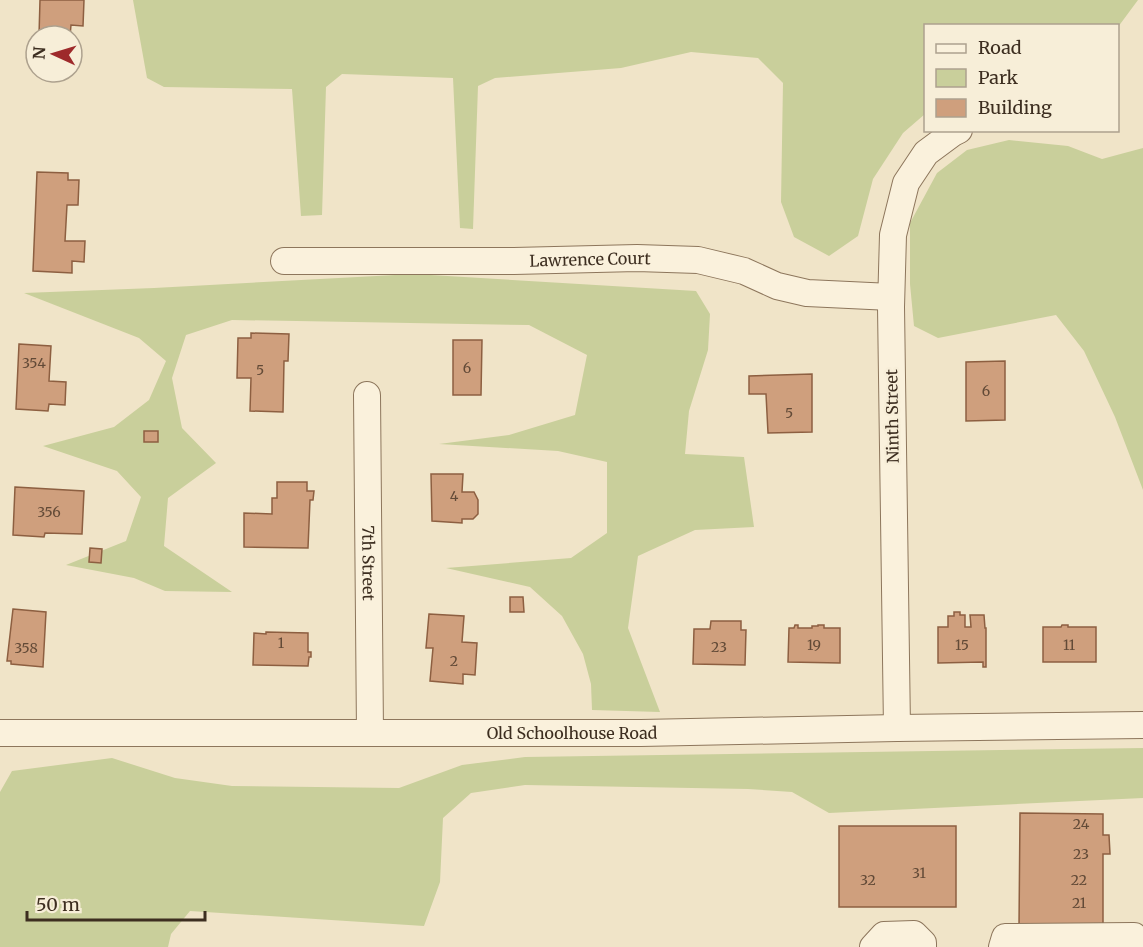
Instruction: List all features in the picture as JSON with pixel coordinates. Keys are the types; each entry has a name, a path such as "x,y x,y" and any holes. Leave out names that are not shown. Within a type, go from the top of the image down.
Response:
{"street":[{"name":"Ninth Street","path":"897,728 891,297 893,235 906,183 926,153 955,132"},
{"name":"Lawrence Court","path":"284,261 514,261 637,258 698,260 744,271 777,286 807,292 891,297"},
{"name":"7th Street","path":"368,395 370,732"},
{"name":"Old Schoolhouse Road","path":"0,733 641,733 1143,725"},
{"path":"873,947 884,935 914,934 923,943 923,947"},
{"path":"1002,947 1005,938 1134,936 1140,947"}],"green space":[{"path":"133,0 1138,0 1119,26 924,24 924,115 903,133 873,179 858,236 829,256 794,237 781,202 783,83 758,58 691,52 621,68 495,78 478,86 473,229 460,228 453,78 342,74 326,87 322,215 301,216 292,89 164,87 147,78"},
{"path":"1009,140 1068,146 1102,159 1143,148 1143,490 1115,417 1084,351 1056,315 938,338 914,326 910,284 910,223 937,173 967,150"},
{"path":"414,274 696,291 710,314 708,350 689,411 685,454 744,457 754,527 695,530 638,556 628,628 660,712 592,710 591,684 583,654 562,616 530,587 446,568 571,558 607,533 607,462 558,451 439,444 509,435 575,415 587,355 529,325 232,320 186,335 172,378 182,428 216,463 168,498 164,546 232,592 165,591 134,578 66,565 126,541 141,497 117,471 43,446 114,427 149,400 166,361 139,338 24,293"},
{"path":"1143,748 1143,798 829,813 792,792 748,789 525,785 471,793 443,818 440,882 424,926 190,911 171,934 168,947 0,947 0,792 12,771 112,758 175,778 232,786 399,788 462,765 525,757"}],"building":[{"path":"40,0 84,0 83,24 39,24"},
{"path":"37,172 68,173 68,180 79,180 78,205 67,205 65,241 85,241 84,262 72,261 72,273 33,271"},
{"path":"251,333 289,334 288,361 284,361 283,412 250,411 251,378 237,378 238,338 251,338"},
{"path":"453,340 482,340 481,395 453,395"},
{"path":"19,344 51,346 49,381 66,382 65,405 49,404 48,411 16,409"},
{"path":"1005,361 1005,420 966,421 966,362"},
{"path":"812,374 812,432 768,433 766,394 749,394 749,376"},
{"path":"144,431 158,431 158,442 144,442"},
{"path":"431,474 463,474 462,492 474,492 478,500 478,514 473,519 462,519 462,523 432,521"},
{"path":"277,482 307,482 307,491 314,491 313,500 310,500 308,548 244,547 244,513 272,514 272,498 277,498"},
{"path":"15,487 84,491 82,534 45,533 44,537 13,535"},
{"path":"90,548 102,549 101,563 89,562"},
{"path":"510,597 523,597 524,612 510,612"},
{"path":"13,609 46,612 43,667 11,664 11,661 7,661"},
{"path":"954,612 965,615 965,627 971,627 970,615 984,615 986,667 983,667 983,662 938,663 938,627 948,627 948,616 954,616"},
{"path":"429,614 464,616 462,642 477,643 475,675 463,674 463,684 430,681 433,648 426,648"},
{"path":"711,621 741,621 741,630 746,630 745,665 693,664 694,629 710,629"},
{"path":"798,625 798,628 824,625 824,628 840,628 840,663 788,662 789,628 794,628"},
{"path":"1062,625 1096,627 1096,662 1043,662 1043,627 1061,627"},
{"path":"266,632 308,633 308,652 311,652 311,657 309,657 308,666 253,665 254,633 266,634"},
{"path":"1020,813 1103,814 1103,835 1109,835 1110,854 1103,854 1103,927 1019,927"},
{"path":"839,826 956,826 956,907 839,907"}]}
